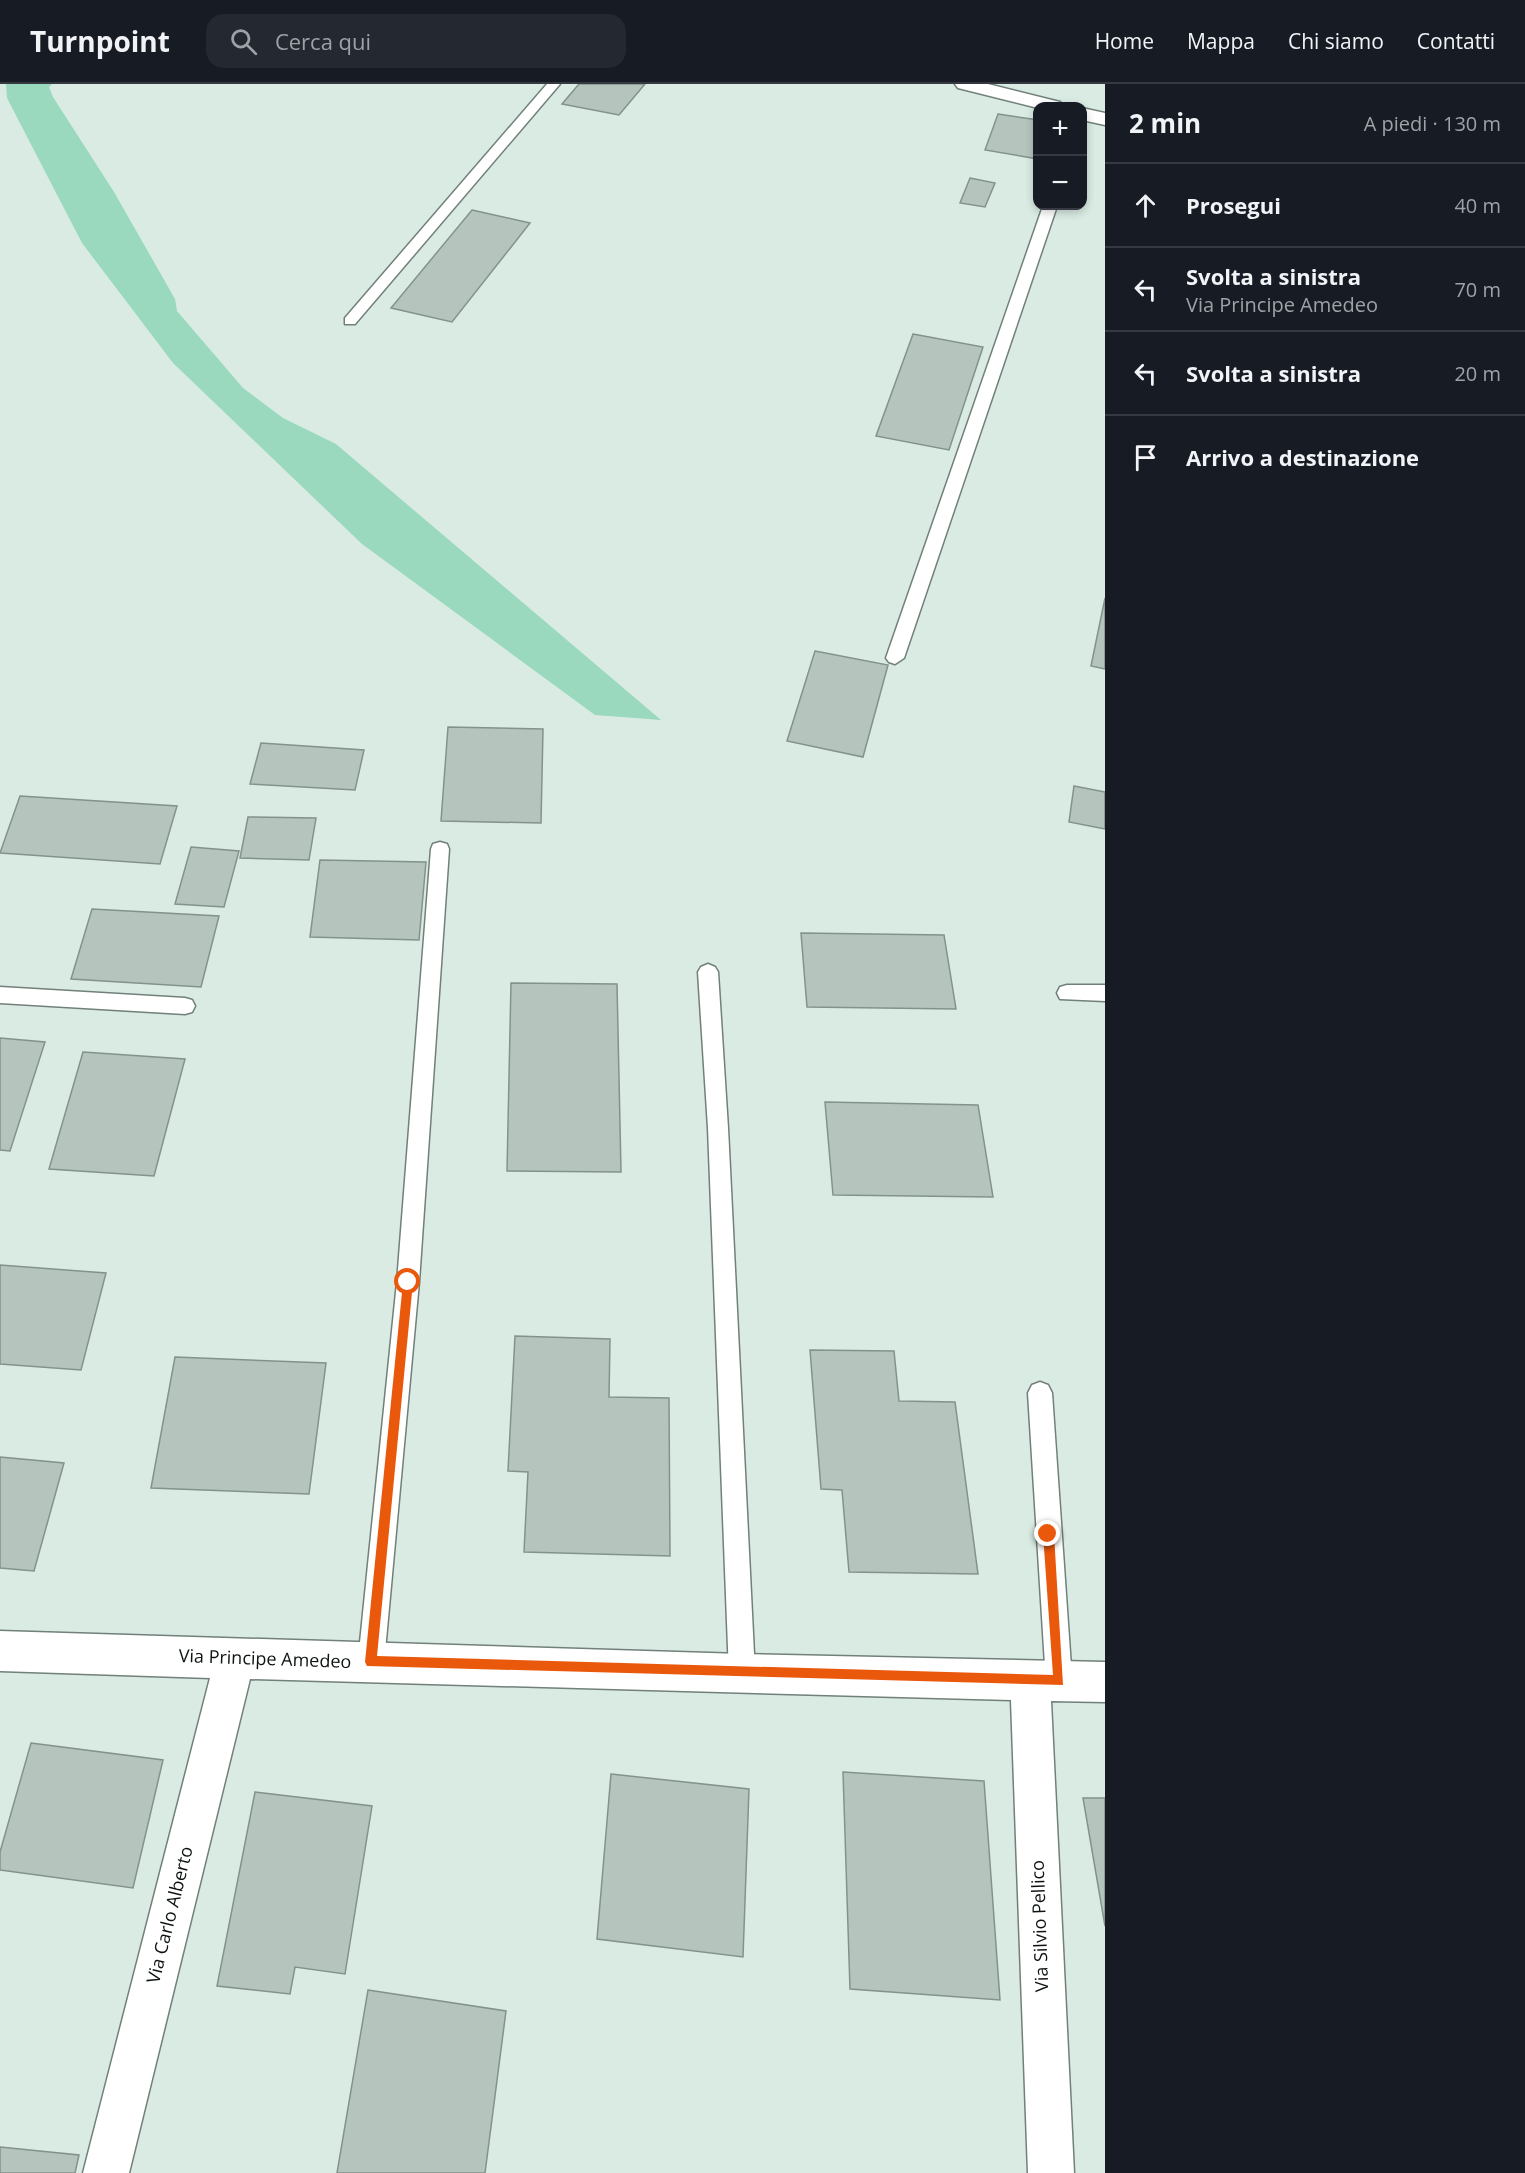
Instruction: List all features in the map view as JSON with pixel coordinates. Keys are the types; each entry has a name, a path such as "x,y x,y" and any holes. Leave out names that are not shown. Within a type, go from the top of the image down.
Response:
{"street":[{"path":"965,84 1037,102"},
{"path":"1087,115 1105,119"},
{"name":"Via Principe Amedeo","path":"0,1651 742,1674 1105,1682"},
{"name":"Via Carlo Alberto","path":"106,2173 235,1658"},
{"name":"Via Silvio Pellico","path":"1045,1681 1051,2173"}],"lane":[{"path":"350,321 554,84"},
{"path":"895,658 1049,210"},
{"path":"371,1662 408,1282 440,849"},
{"path":"708,972 719,1140 742,1674"},
{"path":"1067,993 1105,993"},
{"path":"0,995 185,1006"},
{"path":"1040,1393 1045,1681"}],"green space":[{"path":"6,84 52,84 49,87 53,97 114,192 175,299 177,311 243,388 283,418 336,444 661,720 595,715 362,544 173,363 82,243 7,98"}],"building":[{"path":"579,84 645,84 619,115 562,104"},
{"path":"998,114 1033,119 1033,158 985,150"},
{"path":"970,178 995,183 985,207 960,203"},
{"path":"472,210 530,223 452,322 391,308"},
{"path":"913,334 983,347 949,450 876,436"},
{"path":"1105,598 1105,669 1091,666"},
{"path":"815,651 888,665 863,757 787,741"},
{"path":"448,727 543,729 541,823 441,821"},
{"path":"261,743 364,750 355,790 250,784"},
{"path":"1074,786 1105,792 1105,829 1069,822"},
{"path":"20,796 177,806 160,864 0,853"},
{"path":"248,817 316,818 309,860 240,858"},
{"path":"191,847 239,851 224,907 175,904"},
{"path":"320,860 426,862 419,940 310,937"},
{"path":"92,909 219,916 201,987 71,979"},
{"path":"801,933 944,935 956,1009 807,1007"},
{"path":"511,983 617,984 621,1172 507,1171"},
{"path":"0,1038 45,1042 10,1151 0,1150"},
{"path":"83,1052 185,1059 154,1176 49,1169"},
{"path":"825,1102 978,1105 993,1197 833,1195"},
{"path":"0,1265 106,1273 81,1370 0,1364"},
{"path":"515,1336 610,1339 609,1397 669,1398 670,1556 524,1552 528,1472 508,1471"},
{"path":"810,1350 894,1351 899,1401 955,1402 978,1574 849,1572 842,1490 821,1489"},
{"path":"175,1357 326,1363 309,1494 151,1488"},
{"path":"0,1457 64,1463 34,1571 0,1568"},
{"path":"31,1743 163,1760 133,1888 0,1870 0,1852"},
{"path":"843,1772 984,1781 1000,2000 850,1989"},
{"path":"611,1774 749,1789 743,1957 597,1939"},
{"path":"255,1792 372,1806 345,1974 295,1967 290,1994 217,1986"},
{"path":"1083,1798 1105,1798 1105,1926"},
{"path":"368,1990 506,2011 485,2173 337,2173"},
{"path":"0,2147 79,2155 75,2173 0,2173"}],"route":[{"path":"408,1282 371,1662 1059,1681 1048,1534"}]}
